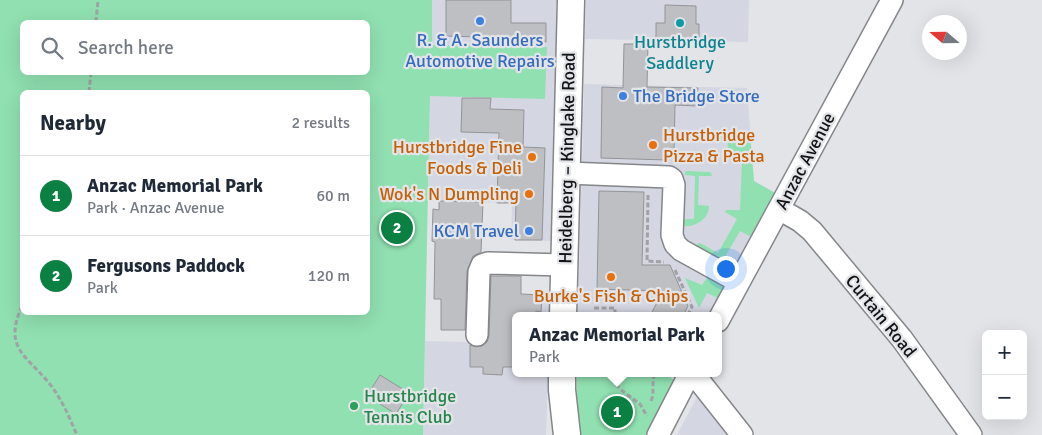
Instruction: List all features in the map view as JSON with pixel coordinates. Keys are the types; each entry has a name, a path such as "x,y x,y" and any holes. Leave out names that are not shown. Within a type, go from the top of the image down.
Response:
{"main road":[{"name":"Heidelberg – Kinglake Road","path":"563,312 571,0"},
{"path":"555,435 562,382"},
{"path":"562,382 567,435"}],"street":[{"name":"Anzac Avenue","path":"722,314 892,0"},
{"path":"567,173 669,177 674,185 672,235 675,244 681,250 740,282"},
{"name":"Curtain Road","path":"779,209 800,221 812,232 902,339 971,435"},
{"path":"477,335 479,272 482,265 488,263 564,265"},
{"path":"659,432 690,377"},
{"path":"695,377 742,435"}],"path":[{"path":"96,20 98,0"},
{"path":"89,90 91,75"},
{"path":"594,308 615,308 615,312"},
{"path":"20,313 15,329 17,344 27,360 48,382 59,398 78,435"},
{"path":"610,377 626,394 640,404 659,432"},
{"path":"645,413 654,394 654,377"}],"shaded area":[{"path":"432,0 557,0 551,241 511,240 512,203 428,201"},
{"path":"586,0 749,0 748,42 585,39"},
{"path":"584,84 747,88 754,181 777,194 713,312 578,312"},
{"path":"511,294 550,295 549,312 512,312 512,377 548,377 546,435 423,435 425,341 509,343"},
{"path":"699,393 735,435 677,435"}],"green space":[{"path":"0,0 432,0 432,45 547,47 545,99 430,96 423,435 0,435"},
{"path":"683,132 750,134 754,181 777,194 753,238 740,231 725,257 739,265 736,269 695,246 699,243 718,253 737,219 725,212 726,210 740,210 742,160 727,159 728,141 682,139"},
{"path":"687,171 709,172 712,176 699,176 698,205 709,206 709,211 703,219 690,226 680,225 683,219 694,219 695,176 685,175"},
{"path":"708,276 725,285 726,288 720,299 707,293 699,308 685,278 702,285"},
{"path":"577,377 670,377 674,380 646,435 576,435"}],"building":[{"path":"446,0 511,0 511,23 546,23 546,42 510,42 510,38 446,36"},
{"name":"Hurstbridge Saddlery","path":"665,5 696,6 696,24 699,24 699,40 656,39 656,23 665,23"},
{"path":"624,44 648,44 647,87 698,88 697,106 675,105 674,153 667,160 601,158 602,87 623,88"},
{"path":"462,98 491,98 490,109 524,110 523,147 545,148 542,240 515,240 516,203 497,203 499,133 461,132"},
{"path":"599,191 644,192 642,265 670,265 688,306 685,312 652,312 663,291 597,289"},
{"path":"439,201 483,202 481,252 473,256 467,271 465,330 441,330 441,299 434,299 435,242 432,241 433,209 439,210"},
{"path":"491,276 521,276 521,294 542,295 541,312 512,312 512,367 503,367 502,375 483,374 483,367 470,367 470,345 482,346 487,342 489,336"},
{"path":"380,375 409,393 396,414 367,396"}],"place":[{"name":"R. & A. Saunders Automotive Repairs","path":"480,21"},
{"name":"Hurstbridge Saddlery","path":"680,23"},
{"name":"The Bridge Store","path":"623,96"},
{"name":"Hurstbridge Pizza & Pasta","path":"653,145"},
{"name":"Hurstbridge Fine Foods & Deli","path":"532,157"},
{"name":"Wok's N Dumpling","path":"529,194"},
{"name":"Fergusons Paddock","path":"397,228"},
{"name":"KCM Travel","path":"529,231"},
{"name":"Burke's Fish & Chips","path":"611,277"},
{"name":"Hurstbridge Tennis Club","path":"354,406"},
{"name":"Anzac Memorial Park","path":"617,412"}]}
